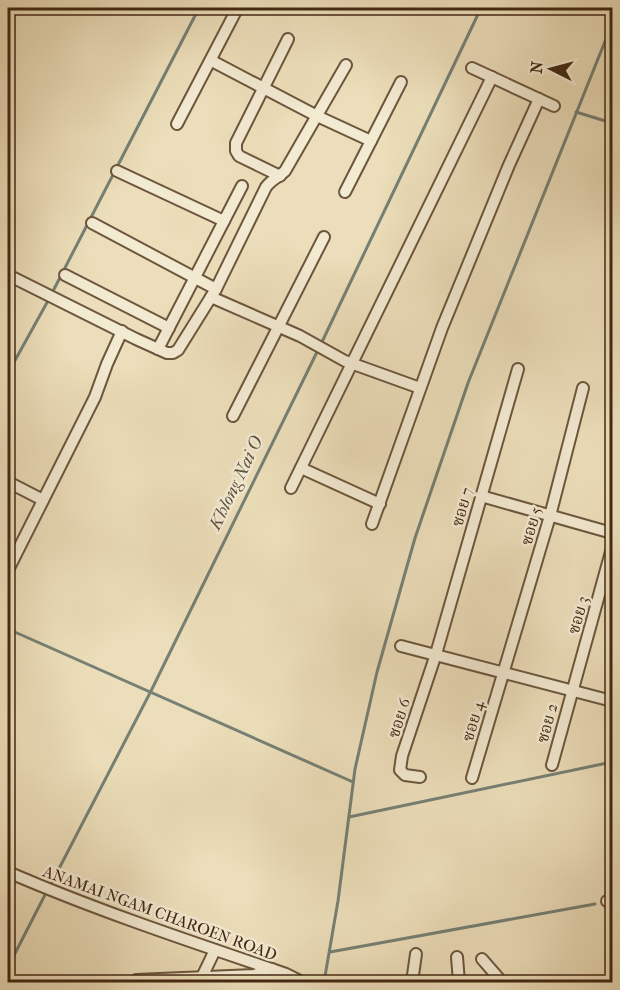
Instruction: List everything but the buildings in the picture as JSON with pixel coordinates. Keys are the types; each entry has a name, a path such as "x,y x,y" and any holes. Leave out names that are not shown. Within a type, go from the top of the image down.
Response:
{"street":[{"path":"177,124 212,61 237,9"},
{"path":"280,176 239,156 236,143 288,39"},
{"path":"212,61 317,116 371,141"},
{"path":"8,275 158,349 173,353 178,350 214,293 266,187 271,179 280,176 285,171 346,65"},
{"path":"472,68 554,106"},
{"path":"291,488 492,77"},
{"path":"345,192 401,82"},
{"path":"372,524 442,328 509,165 539,99"},
{"path":"117,171 224,221"},
{"path":"158,349 242,186"},
{"path":"92,223 194,277 214,293 278,326 352,363 420,388"},
{"path":"233,416 324,237"},
{"path":"65,275 169,328"},
{"path":"8,570 95,397 122,332"},
{"name":"ซอย 7","path":"436,654 518,369"},
{"name":"ซอย 5","path":"503,672 550,516 583,388"},
{"path":"301,468 380,504"},
{"path":"8,482 44,500"},
{"path":"481,495 612,533"},
{"name":"ซอย 3","path":"572,689 612,548"},
{"path":"401,646 612,700"},
{"name":"ซอย 6","path":"420,777 405,775 400,770 402,756 436,654"},
{"name":"ซอย 4","path":"472,778 503,672"},
{"name":"ซอย 2","path":"552,765 572,689"},
{"name":"ANAMAI NGAM CHAROEN ROAD","path":"8,872 52,892 135,923 292,976 302,982"},
{"path":"202,977 215,950"},
{"path":"412,982 416,954"},
{"path":"457,957 459,982"},
{"path":"482,959 502,982"},
{"path":"136,980 254,975 272,969"}],"waterway":[{"path":"52,293 199,8"},
{"name":"Khlong Nai O","path":"321,344 481,8"},
{"path":"324,982 338,901 355,769 377,672 415,538 468,383 612,24"},
{"path":"576,112 612,123"},
{"path":"8,373 49,299"},
{"name":"Khlong Nai O","path":"50,886 151,691 318,350"},
{"path":"8,629 353,782"},
{"path":"349,817 612,762"},
{"name":"Khlong Nai O","path":"8,967 47,891"},
{"path":"330,952 595,904"}]}
